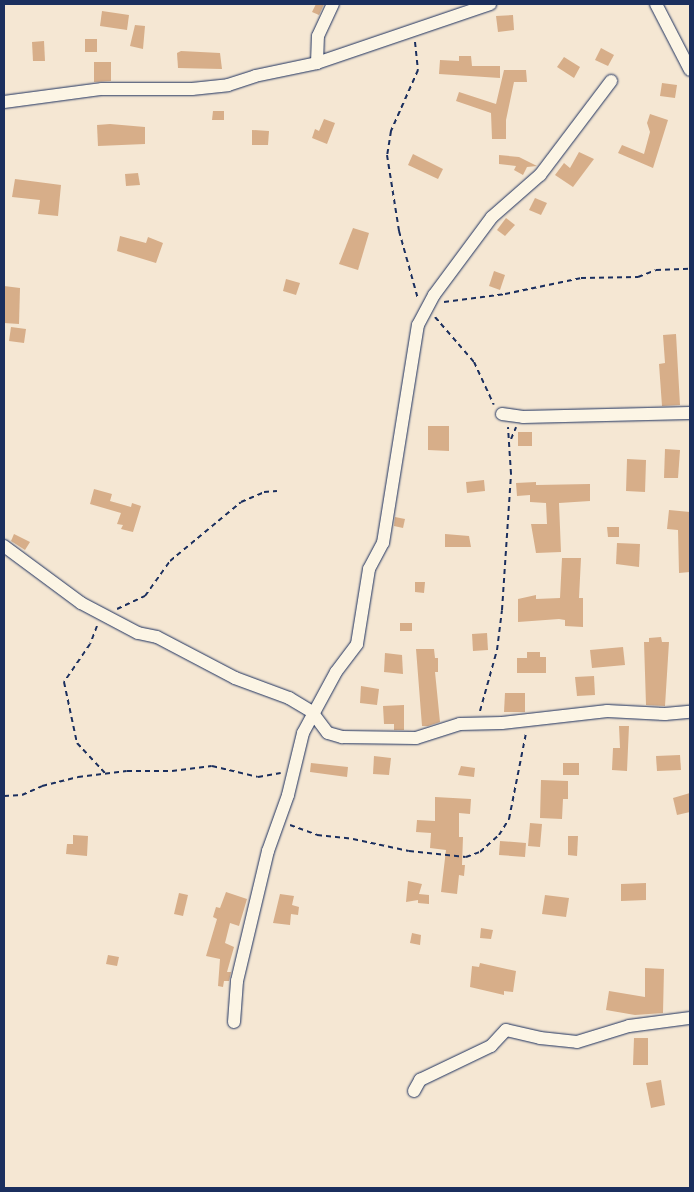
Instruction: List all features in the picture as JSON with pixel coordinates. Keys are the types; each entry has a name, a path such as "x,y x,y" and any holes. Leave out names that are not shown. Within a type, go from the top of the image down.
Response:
{"street":[{"path":"317,63 318,36 332,4"},
{"path":"4,102 102,89 192,89 228,85 255,76 317,63 490,4"},
{"path":"656,4 690,70"},
{"path":"234,1022 237,981 268,851 279,822 312,712 357,644 369,569 383,543 412,348 418,325 427,307 492,217 540,175 610,81"},
{"path":"502,414 523,417 690,414"},
{"path":"4,546 81,603 138,633 157,637 235,678 289,698 312,712 328,733 342,737 416,738 452,726 534,720 607,711 665,714 690,712"},
{"path":"414,1091 420,1080 492,1046 506,1030 540,1038 577,1042 629,1026 690,1018"}],"path":[{"path":"417,30 414,36 418,70 391,132 387,155 399,231 417,298 474,362 482,374 490,401 507,420 511,439 511,474 502,610 497,650 477,723"},
{"path":"427,307 580,278 638,276 656,270 690,269"},
{"path":"105,773 77,744 64,682 105,616 145,596 170,561 241,502 264,492 277,491"},
{"path":"279,822 317,835 353,839 409,851 466,857 480,852 499,836 509,819 524,737 534,720"},
{"path":"4,796 22,795 42,786 105,773 172,771 212,766 258,777 293,772"}],"building":[{"path":"316,4 324,4 319,15 312,12"},
{"path":"102,11 129,15 127,30 100,26"},
{"path":"513,15 514,30 498,32 496,16"},
{"path":"135,25 145,26 143,49 130,46"},
{"path":"85,39 97,39 97,52 85,52"},
{"path":"44,41 45,61 33,61 32,42"},
{"path":"601,48 614,55 608,66 595,60"},
{"path":"181,51 220,53 222,69 178,68 177,53"},
{"path":"459,56 471,56 472,66 500,66 500,78 439,74 440,60 459,61"},
{"path":"564,57 580,67 574,78 557,67"},
{"path":"94,62 111,62 111,81 94,82"},
{"path":"504,70 526,70 527,82 514,82 506,120 506,139 492,139 491,113 456,101 459,92 496,104"},
{"path":"662,83 677,85 675,98 660,96"},
{"path":"213,111 224,111 224,120 212,120"},
{"path":"650,114 668,120 653,168 618,153 622,145 644,154 650,132 647,123"},
{"path":"324,119 335,123 327,144 312,138 315,129 319,131"},
{"path":"110,124 145,127 145,144 98,146 97,125"},
{"path":"252,130 269,131 268,145 252,145"},
{"path":"579,152 594,159 573,187 555,175 564,163 570,168"},
{"path":"413,154 443,169 438,179 408,165"},
{"path":"499,155 519,157 537,166 527,167 523,175 514,170 516,166 499,164"},
{"path":"138,173 140,185 126,186 125,174"},
{"path":"15,179 61,185 58,216 38,214 40,200 12,197"},
{"path":"535,198 547,203 541,215 529,210"},
{"path":"506,218 515,225 505,236 497,230"},
{"path":"353,228 369,233 358,270 339,264"},
{"path":"120,236 146,243 148,237 163,243 156,263 117,251"},
{"path":"494,271 505,275 500,290 489,286"},
{"path":"286,279 300,283 296,295 283,291"},
{"path":"4,286 20,288 19,324 4,323"},
{"path":"11,327 26,329 24,343 9,341"},
{"path":"676,334 680,405 662,406 659,364 665,363 663,335"},
{"path":"428,426 449,426 449,451 428,450"},
{"path":"518,432 532,432 532,446 518,446"},
{"path":"665,449 680,450 678,478 664,478"},
{"path":"627,459 646,460 645,492 626,491"},
{"path":"484,480 485,491 467,493 466,482"},
{"path":"536,482 536,485 590,484 590,501 559,503 561,552 536,553 531,524 547,524 546,503 530,502 530,495 517,496 516,483"},
{"path":"94,489 112,494 110,501 131,507 132,503 141,506 133,532 121,529 123,525 117,524 121,513 90,504"},
{"path":"669,510 690,512 690,572 679,573 678,530 667,529"},
{"path":"395,517 405,519 403,528 394,526"},
{"path":"607,527 619,527 619,537 608,537"},
{"path":"14,534 30,542 25,550 11,541"},
{"path":"445,534 469,536 471,547 445,547"},
{"path":"617,543 640,544 639,567 616,564"},
{"path":"562,558 581,558 579,598 583,598 583,627 565,626 565,620 559,619 518,622 518,599 536,595 536,599 560,598"},
{"path":"415,582 425,582 424,593 415,592"},
{"path":"400,623 412,623 412,631 400,631"},
{"path":"487,633 488,650 473,651 472,634"},
{"path":"661,637 662,642 669,642 665,706 646,705 644,642 649,642 649,638"},
{"path":"623,647 625,665 592,668 590,650"},
{"path":"416,649 434,649 435,658 438,658 438,672 435,672 440,722 428,726 422,726"},
{"path":"527,652 540,652 540,657 546,657 546,673 517,673 517,658 527,658"},
{"path":"385,653 402,655 403,674 384,672"},
{"path":"594,676 595,695 577,696 575,677"},
{"path":"361,686 379,689 377,705 360,703"},
{"path":"505,693 525,693 525,712 504,712"},
{"path":"404,705 404,730 394,730 394,724 384,724 383,706"},
{"path":"619,726 629,726 627,771 612,770 613,748 620,748"},
{"path":"680,755 681,770 657,771 656,756"},
{"path":"374,756 391,758 389,775 373,774"},
{"path":"311,763 348,767 347,777 310,772"},
{"path":"563,763 579,763 579,775 563,775"},
{"path":"461,766 475,768 474,777 458,775"},
{"path":"541,780 568,781 568,799 563,799 562,819 540,818"},
{"path":"690,793 690,812 677,815 673,798"},
{"path":"435,797 471,799 470,814 459,813 459,837 463,837 462,865 465,865 464,876 459,875 457,894 441,892 446,850 430,848 431,833 416,832 417,820 435,821"},
{"path":"530,823 542,824 540,847 528,846"},
{"path":"73,835 88,836 87,856 66,854 67,844 73,844"},
{"path":"568,836 578,836 577,856 568,855"},
{"path":"500,841 526,843 525,857 499,855"},
{"path":"408,881 422,884 419,894 429,895 429,904 418,903 418,900 406,902"},
{"path":"646,883 646,900 621,901 621,884"},
{"path":"226,892 247,899 239,926 230,923 225,943 234,947 227,972 231,972 229,981 224,981 223,987 218,986 220,959 206,956 217,919 213,917 216,907 220,908"},
{"path":"179,893 188,895 183,916 174,914"},
{"path":"280,894 294,896 292,905 299,907 298,915 291,914 290,925 273,923"},
{"path":"545,895 569,898 566,917 542,914"},
{"path":"481,928 493,930 491,939 480,938"},
{"path":"412,933 421,935 420,945 410,943"},
{"path":"108,955 119,957 117,966 106,964"},
{"path":"480,963 516,971 513,992 504,991 504,995 470,987 472,966 479,967"},
{"path":"645,968 664,969 663,1013 635,1015 606,1010 609,991 645,997"},
{"path":"634,1038 648,1038 648,1065 633,1065"},
{"path":"661,1080 665,1105 651,1108 646,1083"}]}
